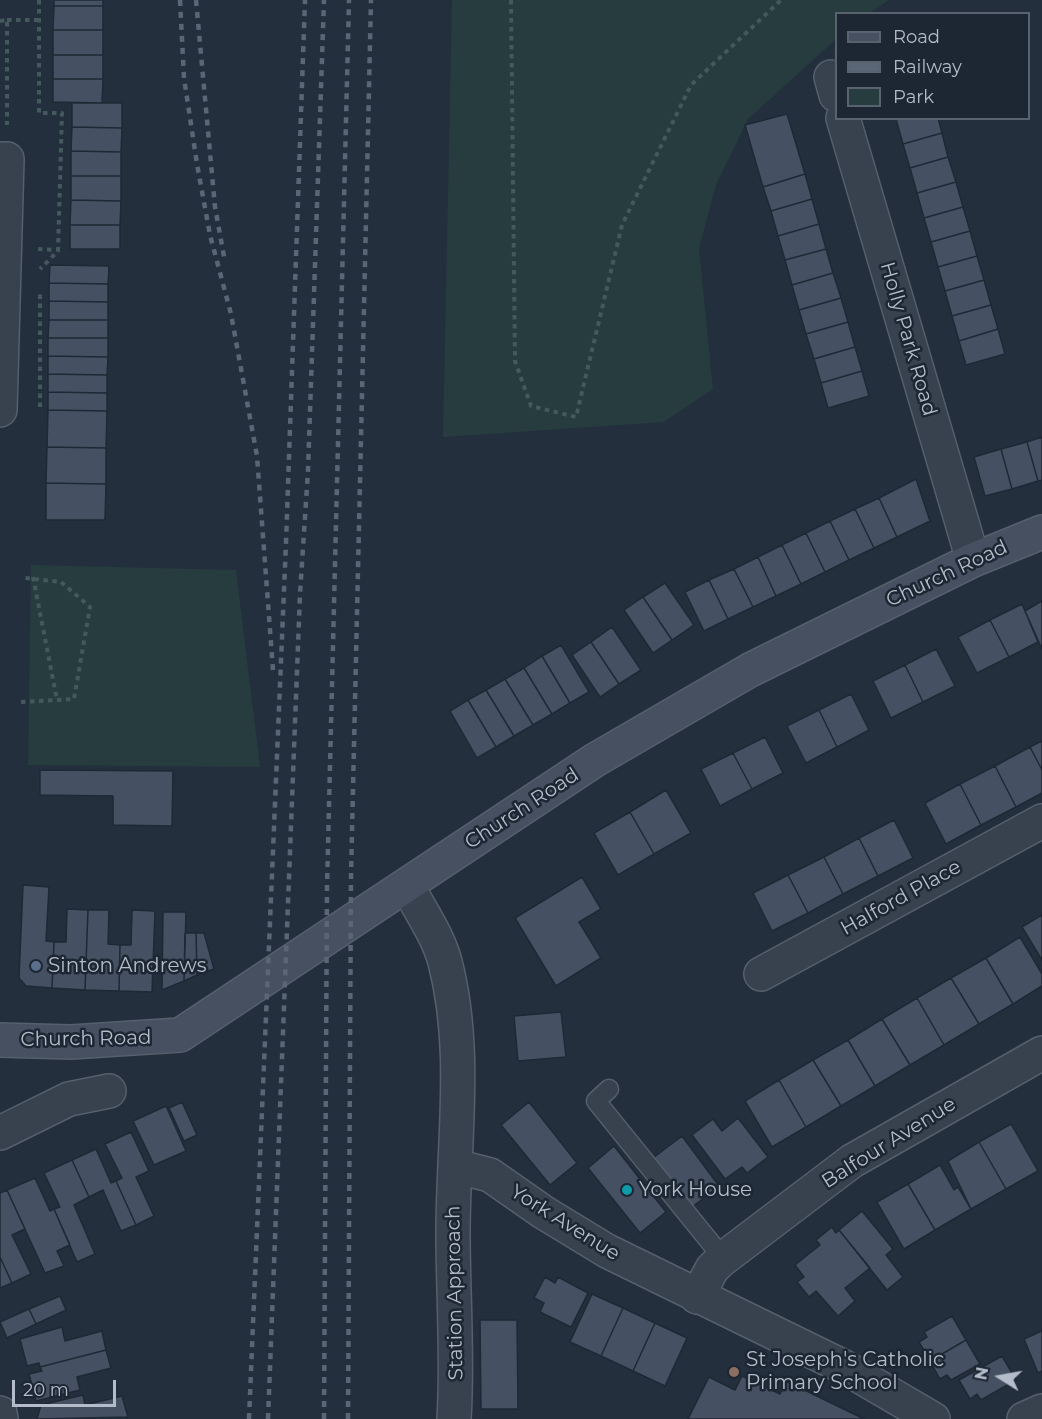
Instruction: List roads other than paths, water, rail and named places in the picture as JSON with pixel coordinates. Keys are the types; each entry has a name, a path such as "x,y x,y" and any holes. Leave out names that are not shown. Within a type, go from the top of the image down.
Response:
{"street":[{"name":"Holly Park Road","path":"844,120 973,560"},
{"path":"0,410 3,159"},
{"name":"Church Road","path":"0,1040 70,1042 180,1035 595,760 741,675 973,560 1042,532"},
{"name":"Halford Place","path":"760,974 1042,821"},
{"path":"406,885 444,960 455,1020 460,1084 455,1167"},
{"name":"Balfour Avenue","path":"697,1297 712,1269 722,1259 852,1161 1042,1053"},
{"path":"0,1133 69,1099 109,1091"},
{"name":"York Avenue","path":"455,1167 489,1175 543,1212 607,1251 844,1367 933,1419"},
{"name":"Station Approach","path":"454,1419 457,1378 453,1233 455,1167"},
{"path":"1024,1419 1042,1411"},
{"path":"0,1413 2,1419"}],"lane":[{"path":"609,1089 596,1101 722,1259"}],"railway":[{"path":"180,0 184,78 197,164 210,235 231,314 257,456 273,670"},
{"path":"196,0 215,207 225,262"},
{"path":"249,1419 286,543 305,0"},
{"path":"268,1419 300,594 308,471 324,0"},
{"path":"324,1419 327,887 349,0"},
{"path":"348,1419 351,877 371,0"}],"place":[{"name":"Sinton Andrews","path":"36,966"},
{"name":"York House","path":"627,1190"},
{"name":"St Joseph's Catholic Primary School","path":"734,1372"}]}
